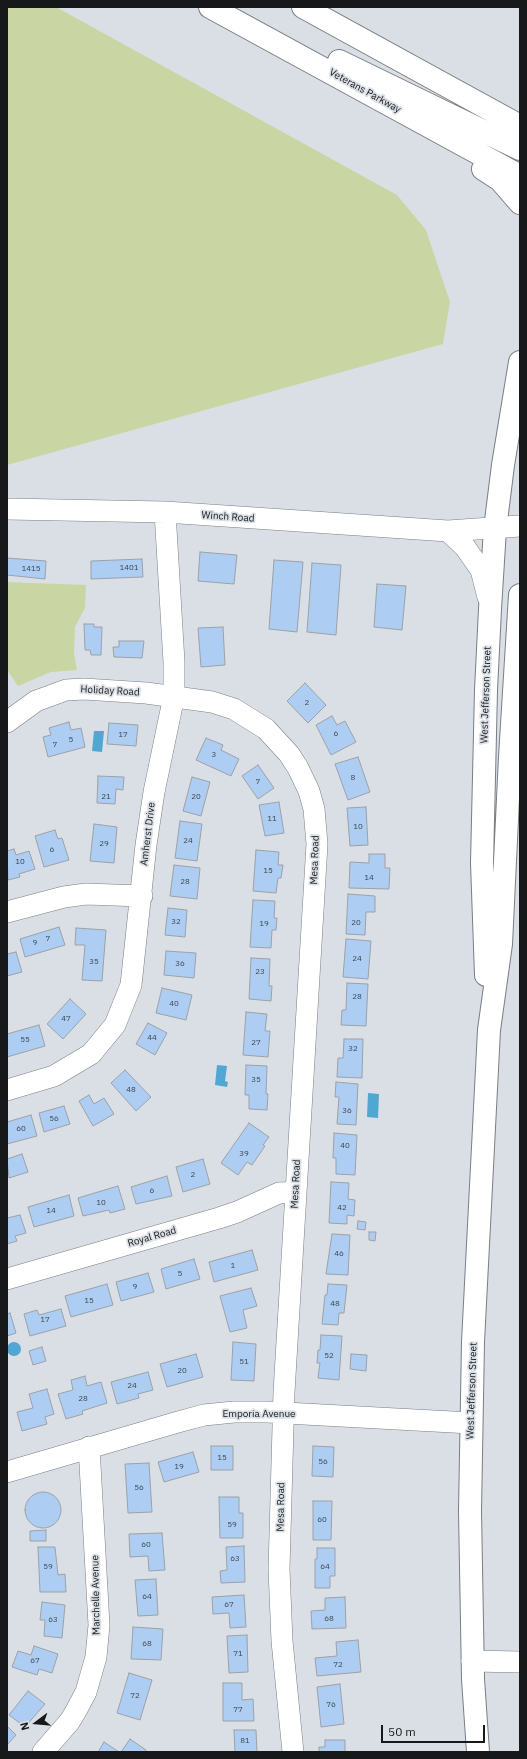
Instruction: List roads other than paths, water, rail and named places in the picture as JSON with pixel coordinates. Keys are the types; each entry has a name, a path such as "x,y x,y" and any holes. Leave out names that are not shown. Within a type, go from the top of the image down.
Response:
{"main road":[{"name":"Veterans Parkway","path":"210,7 520,176"},
{"path":"303,7 488,107 520,126"},
{"path":"257,33 299,42 520,149"},
{"path":"322,68 343,92 486,171 500,180 520,202"},
{"path":"488,107 520,114"},
{"name":"West Jefferson Street","path":"478,1752 472,1661 471,1423 489,1030 482,856 490,609 495,529 503,464 520,362"},
{"name":"West Jefferson Street","path":"489,1030 501,944 520,595"}],"street":[{"name":"Winch Road","path":"7,509 166,512 448,531 495,529 520,526"},
{"name":"Amherst Drive","path":"7,1090 54,1076 91,1054 116,1025 131,986 142,896 146,845 154,792 174,696 174,662 166,512"},
{"path":"448,531 465,547 482,570 487,587 490,609"},
{"name":"Holiday Road","path":"7,722 36,701 66,690 84,689 174,696"},
{"name":"Mesa Road","path":"174,696 212,702 234,709 266,729 278,740 298,768 309,791 314,809 317,844 283,1413 279,1576 282,1641 293,1752"},
{"path":"7,912 44,901 71,896 100,894 142,896"},
{"name":"Royal Road","path":"7,1279 219,1218 237,1212 279,1193 296,1192"},
{"name":"Emporia Avenue","path":"7,1472 89,1447 204,1415 234,1412 283,1413 471,1423"},
{"name":"Marchelle Avenue","path":"43,1752 70,1721 77,1709 86,1692 96,1657 99,1625 89,1447"},
{"path":"472,1661 520,1662"}],"water":[{"path":"94,731 104,731 102,752 92,751"},
{"path":"217,1065 227,1066 225,1081 228,1082 227,1087 215,1085"},
{"path":"368,1093 379,1094 378,1118 367,1117"},
{"path":"11,1342 17,1342 21,1346 21,1352 17,1356 11,1356 7,1352 7,1346"}]}
